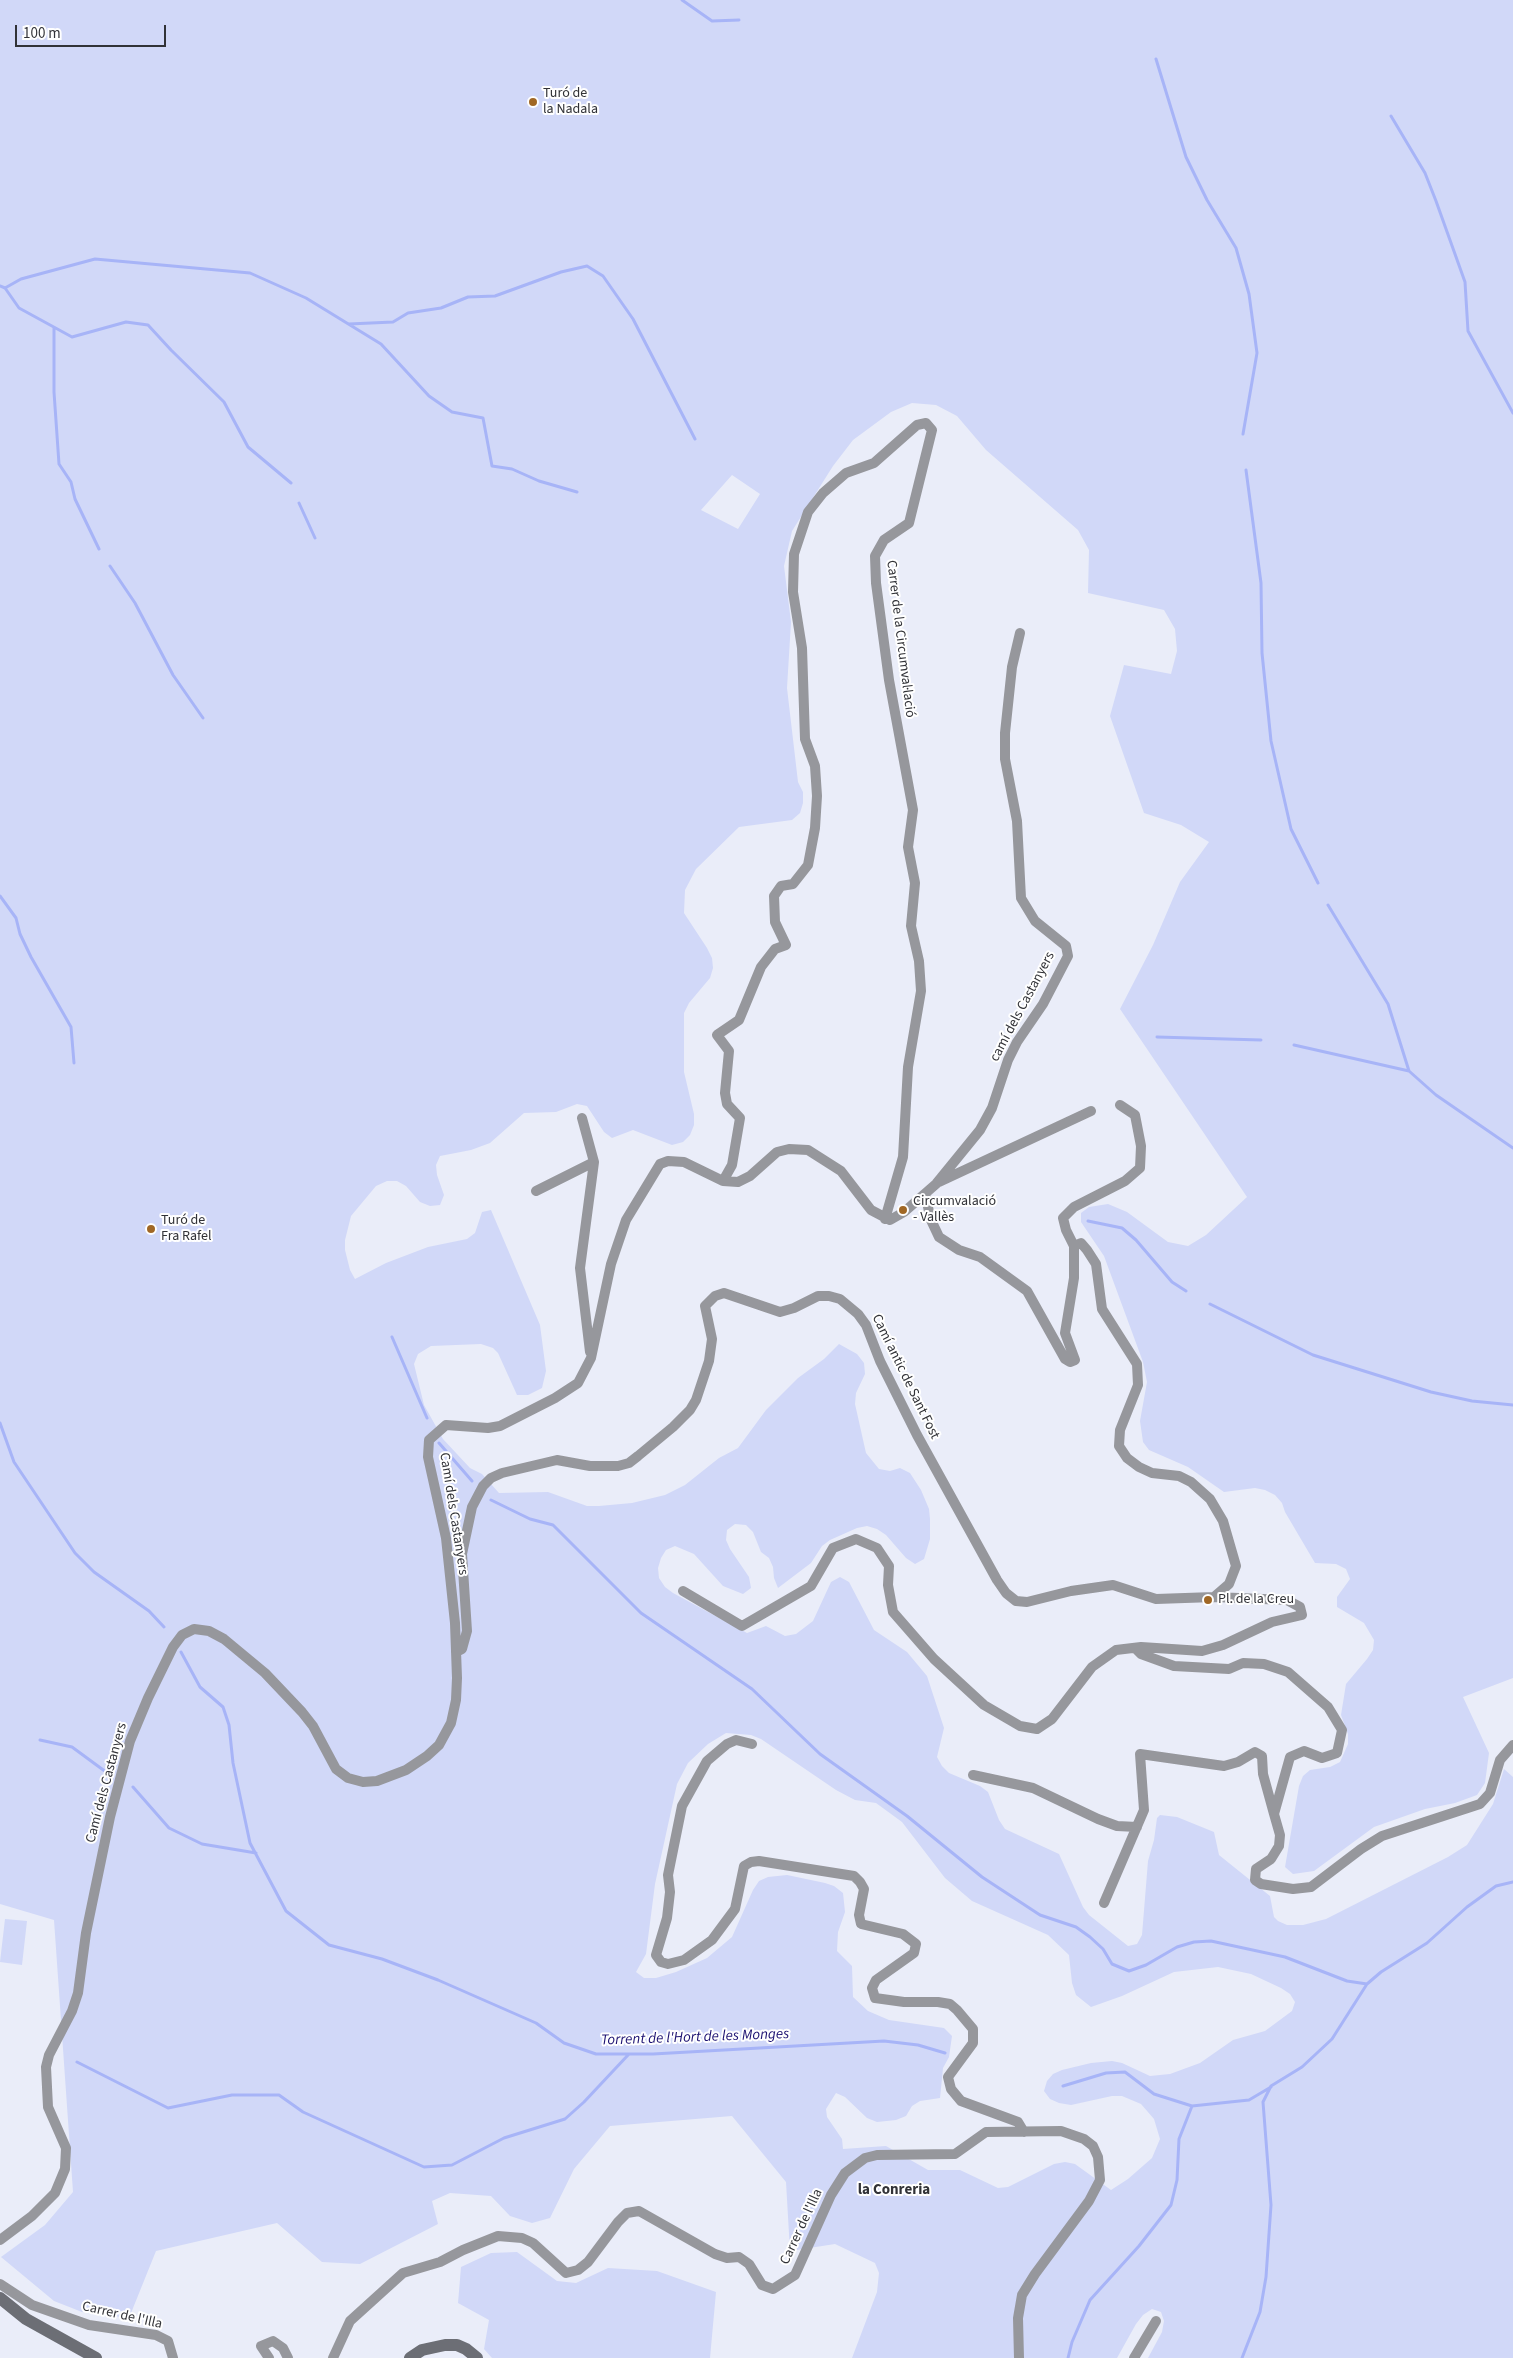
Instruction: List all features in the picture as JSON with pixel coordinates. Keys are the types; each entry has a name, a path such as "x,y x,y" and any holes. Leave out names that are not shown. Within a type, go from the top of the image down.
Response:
{"street":[{"name":"Carrer de la Circumval·lació","path":"723,1181 734,1157 740,1118 727,1104 725,1093 729,1052 717,1035 739,1020 761,967 775,949 786,945 775,922 774,896 781,886 793,884 808,865 815,828 818,796 815,766 805,740 802,648 793,592 794,554 808,512 823,493 846,473 874,463 917,425 926,423 932,430 924,458 916,504 909,523 884,540 875,556 876,582 889,680 913,810 908,847 914,883 911,926 919,961 921,991 908,1067 904,1157 885,1219"},
{"name":"camí dels Castanyers","path":"885,1219 890,1220 898,1217 936,1184 980,1130 992,1108 1008,1060 1017,1042 1043,1004 1068,956 1066,946 1035,920 1021,898 1017,821 1005,759 1004,733 1012,667 1020,634"},
{"path":"925,1194 931,1220 939,1237 959,1250 980,1257 1027,1291 1065,1359 1070,1362 1075,1360 1065,1333 1074,1278 1074,1246 1066,1230 1064,1218 1074,1207 1125,1181 1140,1168 1141,1146 1135,1115 1120,1105"},
{"path":"936,1184 1090,1111"},
{"path":"582,1118 594,1162 580,1268 591,1358"},
{"path":"591,1358 612,1264 626,1220 660,1164 668,1161 684,1162 723,1181 738,1182 750,1176 777,1152 789,1149 808,1150 841,1171 871,1210 885,1219"},
{"path":"536,1191 594,1162"},
{"path":"1074,1246 1081,1243 1096,1264 1102,1309 1137,1364 1138,1385 1120,1430 1119,1446 1127,1458 1139,1467 1152,1473 1179,1476 1191,1482 1210,1499 1223,1521 1234,1552 1236,1566 1229,1584 1214,1597"},
{"name":"Camí antic de Sant Fost","path":"456,1652 462,1649 467,1630 462,1554 472,1507 483,1486 491,1478 502,1474 557,1460 590,1466 618,1466 629,1463 638,1456 673,1427 690,1410 696,1400 709,1361 712,1340 705,1306 715,1296 724,1293 780,1312 788,1311 818,1296 830,1296 840,1299 858,1314 866,1325 880,1361 917,1435 997,1580 1011,1598 1016,1601 1027,1602 1071,1591 1113,1585 1156,1599 1214,1597"},
{"name":"Camí dels Castanyers","path":"0,2240 38,2211 55,2193 64,2175 67,2156 64,2141 48,2107 46,2067 49,2055 72,2011 78,1993 86,1933 110,1817 130,1740 173,1647 182,1635 194,1629 209,1631 224,1639 265,1673 302,1712 313,1726 336,1769 348,1778 363,1782 377,1780 406,1770 427,1756 439,1745 451,1723 456,1700 456,1652 446,1538 428,1457 429,1440 446,1424 488,1428 513,1421 578,1383 591,1358"},
{"path":"683,1591 742,1626 812,1586 833,1548 856,1539 876,1548 889,1566 888,1585 894,1612 934,1659 984,1705 1020,1726 1037,1729 1052,1719 1092,1667 1116,1650 1135,1648 1202,1651 1223,1645 1272,1622 1302,1615 1300,1607 1287,1600 1214,1597"},
{"path":"1135,1648 1141,1654 1174,1666 1229,1669 1243,1664 1264,1664 1288,1672 1328,1707 1342,1730 1337,1753 1322,1758 1304,1751 1290,1757 1274,1814"},
{"path":"752,1744 736,1740 727,1744 707,1761 682,1806 668,1875 670,1892 667,1918 656,1955 661,1962 668,1964 684,1960 712,1940 735,1909 744,1866 751,1862 759,1860 854,1876 864,1890 859,1915 861,1924 903,1934 916,1944 914,1952 876,1980 872,1988 875,1998 904,2002 938,2002 950,2004 957,2010 972,2029 973,2043 948,2077 951,2089 961,2101 1018,2122 1024,2132"},
{"path":"1104,1903 1144,1810 1140,1754 1224,1766 1238,1762 1255,1752 1262,1756 1263,1774 1280,1836 1279,1846 1271,1859 1256,1869 1255,1880 1261,1884 1293,1889 1311,1887 1382,1836 1480,1804 1490,1793 1500,1760 1513,1746"},
{"path":"973,1775 1033,1788 1098,1819 1117,1826 1137,1827"},
{"name":"Carrer de l'Illa","path":"333,2358 350,2321 403,2273 440,2262 463,2250 498,2236 510,2236 533,2243 566,2273 578,2270 588,2262 627,2213 639,2211 715,2254 728,2258 739,2257 749,2264 762,2285 773,2289 795,2275 825,2206 845,2174 854,2165 877,2155 955,2154 986,2132 1061,2131 1084,2139 1093,2146 1098,2157 1100,2180 1089,2201 1034,2274 1022,2295 1018,2318 1019,2358"},
{"name":"Carrer de l'Illa","path":"0,2284 32,2305 89,2325 156,2335 168,2341 172,2358"},
{"path":"0,2298 34,2324 96,2358"},
{"path":"1134,2358 1156,2321"},
{"path":"269,2358 261,2346 273,2341 283,2348 288,2358"},
{"path":"410,2358 434,2346 451,2345 466,2349 476,2358"}],"shaded area":[{"path":"0,0 1513,0 1513,1678 1463,1697 1489,1753 1485,1783 1477,1795 1455,1803 1425,1809 1374,1827 1314,1871 1293,1874 1285,1867 1299,1786 1303,1776 1310,1770 1330,1767 1340,1762 1348,1744 1348,1734 1341,1715 1346,1684 1373,1650 1374,1640 1364,1623 1337,1607 1337,1597 1350,1579 1346,1569 1336,1564 1315,1563 1285,1512 1282,1503 1275,1495 1255,1488 1224,1492 1188,1467 1149,1450 1143,1442 1140,1421 1147,1382 1143,1362 1104,1256 1081,1222 1081,1213 1089,1207 1108,1204 1127,1212 1168,1242 1188,1246 1206,1235 1247,1197 1120,1009 1153,945 1180,882 1209,842 1181,825 1144,813 1110,716 1124,665 1171,674 1177,651 1175,629 1164,610 1088,593 1089,550 1078,530 986,450 957,416 936,405 912,403 891,412 853,440 833,466 792,531 784,566 791,622 787,688 798,782 803,792 803,803 800,813 792,820 739,827 696,869 685,890 684,913 707,948 712,958 713,968 710,978 689,1003 684,1013 684,1072 694,1114 694,1125 690,1135 683,1142 672,1145 633,1130 612,1138 604,1132 587,1106 577,1104 556,1112 524,1113 490,1143 471,1150 440,1156 436,1165 437,1175 444,1195 440,1205 430,1206 420,1202 406,1186 397,1181 387,1181 376,1186 351,1216 345,1240 345,1250 350,1270 355,1279 386,1263 428,1247 467,1239 475,1233 482,1212 491,1210 540,1325 546,1371 542,1388 528,1395 517,1395 498,1353 493,1348 481,1344 431,1346 418,1354 414,1364 424,1405 443,1439 470,1468 482,1474 499,1493 548,1492 587,1506 632,1503 665,1495 685,1485 719,1458 738,1448 766,1410 798,1378 824,1359 839,1344 857,1354 864,1363 865,1374 856,1393 855,1404 866,1453 879,1469 890,1471 900,1468 910,1473 921,1490 929,1509 930,1519 930,1539 924,1559 915,1564 906,1558 886,1535 877,1529 867,1526 857,1528 830,1540 822,1546 811,1563 778,1588 769,1558 761,1552 753,1532 746,1525 735,1524 727,1530 726,1540 749,1577 751,1588 743,1594 723,1586 694,1554 675,1546 666,1550 661,1558 658,1568 659,1578 665,1587 673,1593 747,1633 766,1626 785,1636 796,1634 813,1621 831,1582 840,1577 849,1582 874,1630 907,1652 927,1676 944,1728 937,1757 942,1766 949,1773 980,1786 988,1792 999,1820 1005,1829 1059,1854 1083,1907 1089,1915 1128,1946 1137,1944 1142,1935 1148,1861 1154,1840 1157,1818 1160,1815 1177,1817 1214,1832 1219,1855 1270,1896 1274,1917 1287,1925 1303,1925 1326,1919 1448,1857 1467,1845 1493,1804 1504,1769 1513,1777 1513,2358 1148,2358 1162,2332 1164,2321 1161,2312 1152,2309 1143,2315 1136,2324 1117,2358 852,2358 877,2292 879,2273 875,2263 835,2244 790,2251 786,2182 732,2116 610,2126 574,2169 550,2218 532,2223 510,2216 491,2196 450,2193 432,2201 438,2224 360,2264 322,2262 277,2223 156,2251 129,2318 82,2312 54,2301 1,2257 45,2225 73,2192 54,1920 0,1904","holes":["732,475 760,494 738,529 701,510","726,1733 751,1735 761,1739 836,1790 855,1800 876,1803 902,1822 945,1878 972,1901 1048,1935 1069,1955 1072,1983 1076,1995 1091,2007 1122,1996 1174,1972 1218,1967 1251,1974 1281,1988 1290,1994 1295,2002 1292,2011 1265,2031 1233,2040 1200,2063 1170,2074 1150,2076 1122,2063 1112,2061 1091,2063 1053,2074 1047,2081 1044,2091 1050,2099 1071,2105 1112,2096 1122,2096 1141,2104 1154,2119 1160,2139 1152,2158 1128,2179 1111,2190 1075,2164 1065,2162 1054,2164 1008,2187 998,2188 960,2170 928,2170 886,2146 843,2149 842,2139 827,2117 826,2109 836,2093 845,2097 867,2118 877,2122 896,2120 906,2116 912,2106 920,2101 940,2098 943,2068 949,2057 952,2036 944,2028 889,2020 868,2011 853,1997 852,1966 837,1951 838,1932 845,1912 843,1893 834,1886 825,1883 787,1875 768,1877 759,1881 753,1890 732,1937 707,1958 676,1972 656,1978 644,1978 636,1972 646,1954 655,1884 677,1784 688,1763 708,1744"]},
{"path":"5,1919 27,1921 22,1965 0,1962"},
{"path":"517,2252 557,2281 576,2283 608,2268 657,2271 716,2292 710,2358 492,2358 484,2349 489,2320 458,2303 461,2267 491,2253"}],"waterway":[{"path":"682,0 712,21 739,20"},
{"path":"1156,59 1186,157 1207,200 1236,248 1249,294 1257,353 1243,434"},
{"path":"1391,116 1425,173 1436,201 1465,282 1468,331 1513,413"},
{"path":"0,286 5,288 21,279 95,259 250,273 306,298 381,344 429,396 452,412 483,418 492,466 512,469 539,481 577,492"},
{"path":"349,324 393,322 408,313 441,308 468,297 495,296 561,272 587,266 603,276 633,319 695,439"},
{"path":"5,288 19,308 72,337 126,322 148,325 224,402 248,447 291,483"},
{"path":"54,328 54,392 59,464 71,482 75,499 99,549"},
{"path":"1246,470 1261,583 1262,653 1271,741 1291,829 1318,883"},
{"path":"299,503 315,538"},
{"path":"110,566 135,603 173,675 203,718"},
{"path":"0,896 16,918 20,934 31,957 71,1027 74,1063"},
{"path":"1328,905 1388,1004 1409,1071 1436,1095 1513,1148"},
{"path":"1157,1037 1261,1040"},
{"path":"1294,1045 1409,1071"},
{"path":"1088,1221 1122,1228 1136,1240 1172,1282 1186,1291"},
{"path":"1210,1304 1313,1355 1431,1392 1472,1401 1513,1405"},
{"path":"392,1337 427,1418"},
{"name":"Torrent de l'Hort de les Monges","path":"0,1423 14,1462 75,1553 94,1572 149,1611 164,1627"},
{"path":"439,1443 472,1481"},
{"path":"491,1500 530,1519 553,1525 641,1613 752,1689 820,1754 907,1816 982,1877 1040,1915 1076,1927 1090,1937 1103,1949 1112,1964 1129,1971 1146,1965 1177,1947 1194,1942 1211,1941 1285,1957 1347,1981 1367,1984"},
{"name":"Torrent de l'Hort de les Monges","path":"181,1652 200,1687 223,1707 229,1725 233,1763 250,1843 286,1911 329,1945 382,1959 438,1980 536,2023 564,2043 596,2054 653,2054 884,2041 918,2045 945,2053"},
{"path":"40,1740 72,1747 106,1772"},
{"path":"133,1787 169,1828 202,1844 256,1853"},
{"path":"1242,2358 1260,2312 1266,2277 1271,2205 1263,2102 1271,2086 1302,2067 1332,2039 1367,1984 1381,1972 1427,1943 1467,1907 1496,1886 1513,1882"},
{"path":"77,2062 168,2108 232,2095 279,2095 303,2112 424,2167 452,2165 504,2138 565,2119 584,2102 629,2054"},
{"name":"Torrent de l'Hort de les Monges","path":"1063,2086 1106,2073 1125,2072 1154,2094 1192,2106"},
{"path":"1068,2358 1072,2342 1090,2300 1139,2246 1171,2205 1177,2180 1179,2139 1192,2106 1249,2100 1271,2087"}],"place":[{"name":"Turó de la Nadala","path":"533,102"},
{"name":"Circumvalació - Vallès","path":"903,1210"},
{"name":"Turó de Fra Rafel","path":"151,1229"},
{"name":"Pl. de la Creu","path":"1208,1600"}],"district":[{"name":"la Conreria","path":"894,2191"}]}
